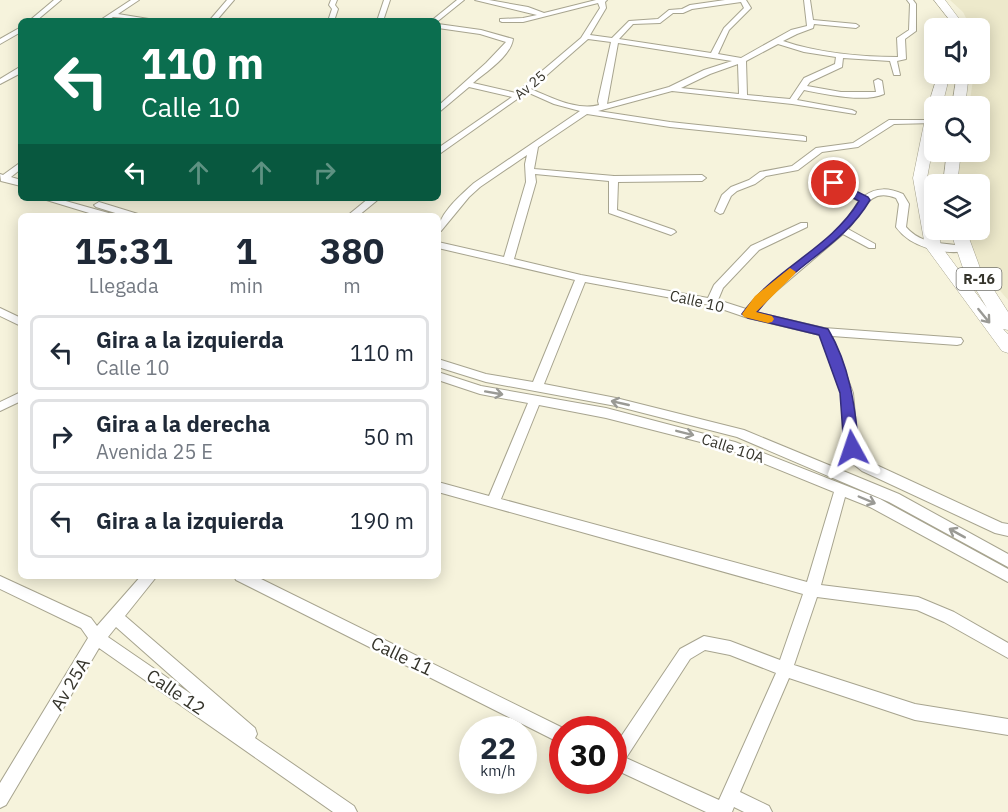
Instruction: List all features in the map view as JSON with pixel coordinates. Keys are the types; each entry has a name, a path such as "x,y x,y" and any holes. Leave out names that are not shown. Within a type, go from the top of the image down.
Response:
{"main road":[{"path":"928,0 944,18"},
{"path":"939,0 954,18"},
{"name":"R-16","path":"924,159 920,178 933,246 1008,347"},
{"name":"R-16","path":"961,240 990,301 1008,324"}],"street":[{"path":"51,0 57,0"},
{"path":"36,18 57,0"},
{"path":"106,18 136,0"},
{"path":"216,18 231,0"},
{"path":"332,18 335,9 332,5 334,0"},
{"path":"381,18 387,0"},
{"path":"438,18 461,0"},
{"path":"478,0 515,3 544,15"},
{"path":"604,107 602,101 613,47 616,38 631,22 660,21 671,11 683,11 741,0 748,8 729,24 718,41 714,56"},
{"path":"441,225 466,195 584,112 672,89 707,72 742,60 777,41 811,27 807,0"},
{"path":"777,41 804,49 840,54 903,58 901,38 912,31 913,4 910,0"},
{"path":"502,20 523,20 603,1"},
{"name":"Av 25","path":"441,151 518,96 586,36 603,8 603,1"},
{"path":"482,32 523,8"},
{"path":"111,15 134,18"},
{"path":"810,22 856,26"},
{"path":"441,26 482,32 510,41 504,53 441,108"},
{"path":"0,42 18,31"},
{"path":"586,36 615,43 742,60"},
{"path":"792,102 807,80 839,65 840,54"},
{"path":"892,58 897,73"},
{"path":"742,60 742,98"},
{"path":"0,72 18,81"},
{"path":"0,82 18,72"},
{"path":"801,87 841,94 877,94 881,92 878,81"},
{"path":"466,84 518,96"},
{"path":"526,89 584,112 803,139"},
{"path":"672,89 792,102 852,112"},
{"path":"720,211 727,195 763,174 795,168 819,150 855,146 892,123 924,115"},
{"path":"510,262 509,255 531,182 529,164 534,146"},
{"path":"2,180 18,167"},
{"path":"531,171 614,179 702,178"},
{"path":"614,179 612,211 671,232"},
{"path":"830,179 849,193 865,200"},
{"path":"2,180 18,183"},
{"path":"2,180 18,189"},
{"path":"748,314 775,284 843,230 865,200 883,191 900,196 903,204 900,220 906,234 933,246 964,249"},
{"path":"56,201 99,213"},
{"path":"84,201 125,213"},
{"path":"356,213 371,201"},
{"path":"712,302 718,287 755,248 804,225"},
{"path":"843,230 872,246"},
{"name":"Calle 10","path":"441,246 581,278 712,302 748,314 824,332 957,341"},
{"path":"493,502 581,278"},
{"path":"990,301 1008,319"},
{"path":"824,332 847,393 852,448 856,459 877,472 1000,529 1008,530"},
{"name":"Calle 10A","path":"441,364 536,394 732,445 875,502 1008,576"},
{"name":"Calle 10A","path":"441,377 480,390 615,402 740,433 894,498 1008,561"},
{"path":"0,407 18,398"},
{"path":"441,488 812,590 918,604 948,616 1008,651"},
{"path":"725,807 785,669 812,590 841,489"},
{"name":"Av 25A","path":"0,799 97,638 147,579"},
{"name":"Calle 11","path":"247,579 549,730"},
{"name":"Calle 12","path":"0,582 86,623 97,638 288,768 348,812"},
{"path":"116,616 288,768"},
{"path":"627,741 685,654 704,643 730,648 785,669 915,712 1008,727"},
{"path":"627,766 725,807 763,812"}],"shaded area":[{"path":"950,0 1008,0 1008,300 979,266 966,240 990,240 990,174 958,174 960,162 990,162 990,96 971,96 972,84 990,84 990,18 966,18"}],"slow traffic":[{"path":"768,319 748,314 759,299 790,272"}],"route":[{"path":"834,183 865,200 856,215 843,230 775,284 759,299 748,314 824,332 847,393 852,448"}]}
